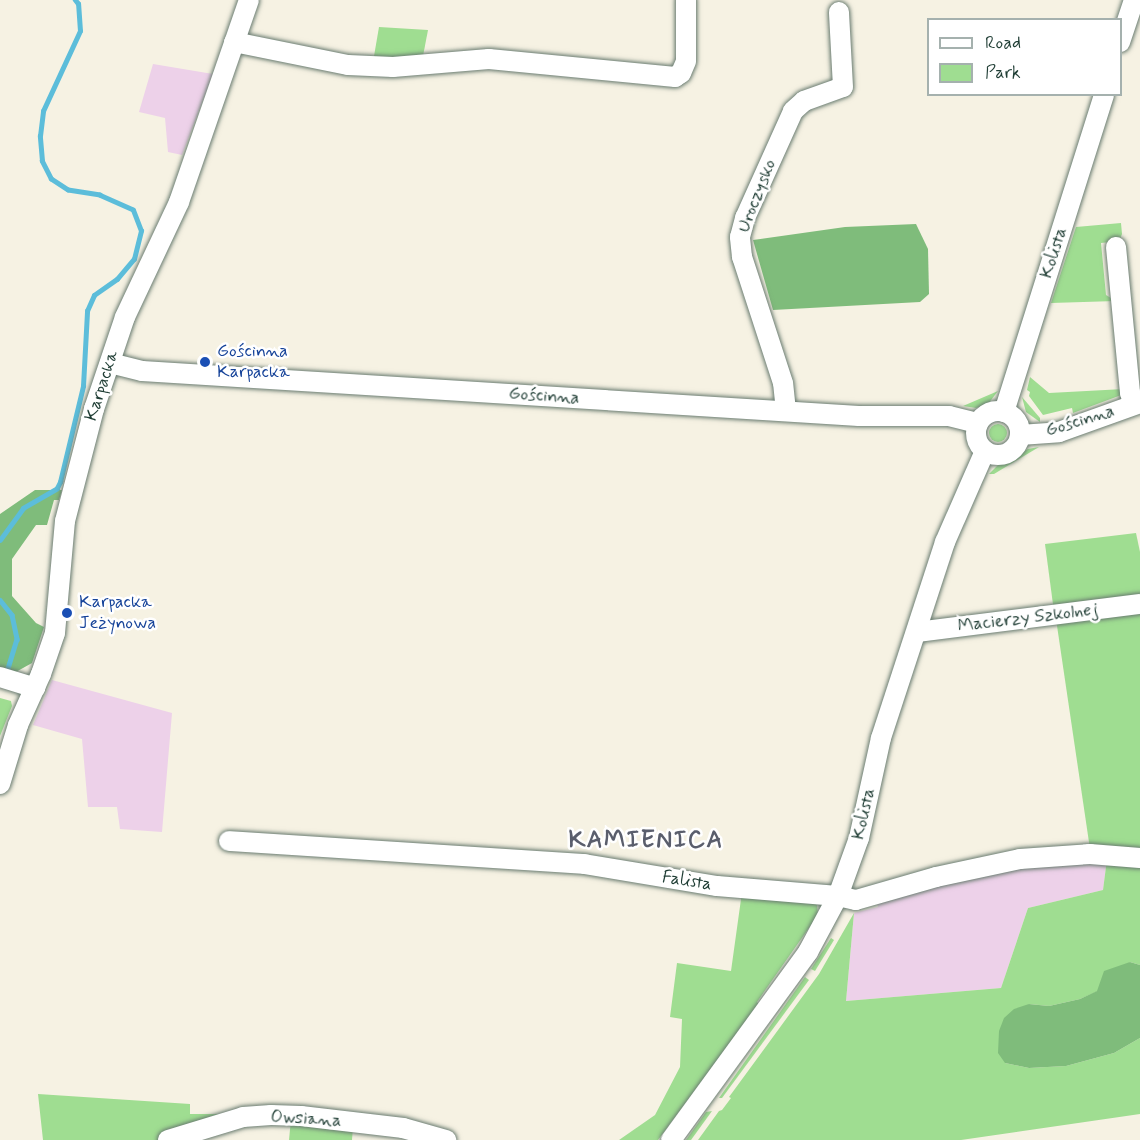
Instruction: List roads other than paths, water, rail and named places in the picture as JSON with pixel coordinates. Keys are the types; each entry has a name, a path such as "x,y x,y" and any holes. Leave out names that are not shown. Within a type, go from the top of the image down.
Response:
{"street":[{"name":"Karpacka","path":"0,784 13,740 55,633 66,514 94,409 125,317 175,211 249,0"},
{"path":"234,42 307,58 367,66 393,67 489,59 675,77 681,73 686,62 686,0"},
{"path":"1122,36 1134,0"},
{"name":"Uroczysko","path":"786,411 783,383 742,257 740,237 745,218 793,111 804,101 843,87 839,12"},
{"name":"Kolista","path":"1004,411 1103,96"},
{"path":"1116,247 1130,393 1137,403"},
{"name":"Gościnna","path":"110,363 142,371 878,417 949,416 978,423"},
{"name":"Gościnna","path":"1020,435 1059,432 1137,403"},
{"path":"1004,411 1017,421 1020,435 1017,444 1002,455 985,451 976,438 978,423 989,412 1004,411"},
{"name":"Kolista","path":"670,1140 808,952 838,896 859,838 881,738 945,542 985,451"},
{"name":"Macierzy Szkolnej","path":"916,632 1140,604"},
{"path":"6,679 35,687"},
{"name":"Falista","path":"229,841 584,864 717,886 838,896 856,900 866,899 936,877 1020,860 1090,854 1140,858"},
{"name":"Owsiana","path":"168,1140 234,1119 271,1115 301,1116 403,1128 446,1140"}],"waterway":[{"path":"0,540 23,508 57,488 60,482 83,386 87,311 94,295 117,279 134,259 141,231 133,210 100,195 68,190 51,179 42,161 40,136 43,111 80,31 78,4 75,0"},
{"path":"0,600 12,615 17,639 7,672"}],"place":[{"name":"Gościnna Karpacka","path":"205,362"},
{"name":"Karpacka Jeżynowa","path":"67,613"}],"district":[{"name":"KAMIENICA","path":"646,841"}]}
